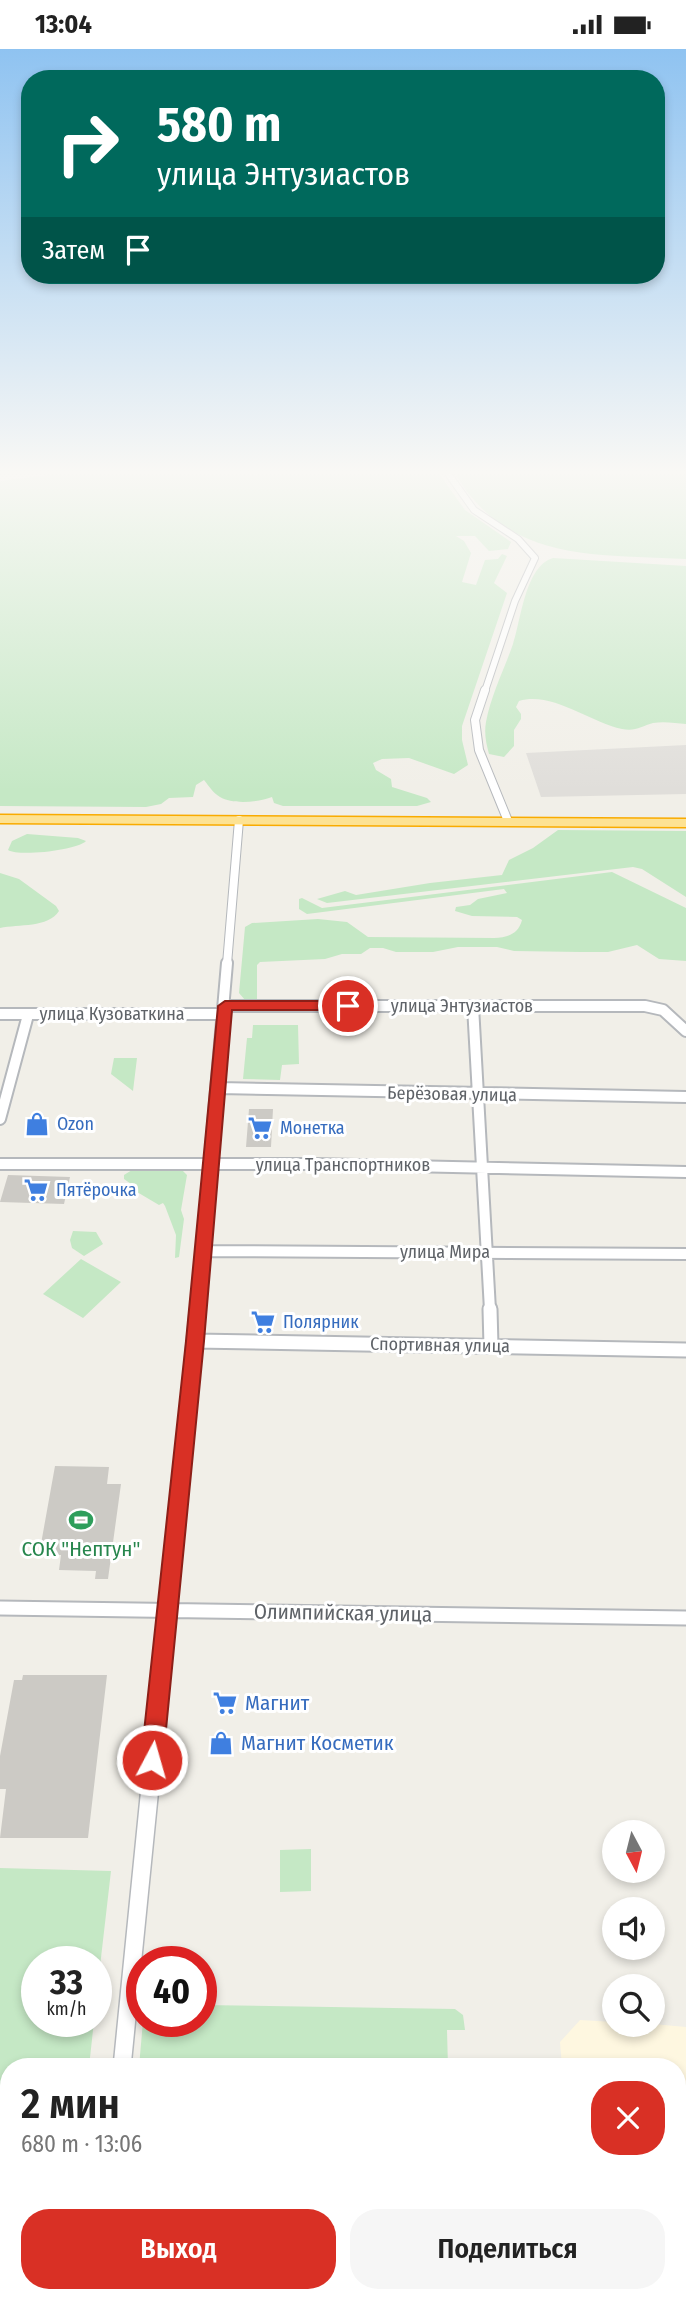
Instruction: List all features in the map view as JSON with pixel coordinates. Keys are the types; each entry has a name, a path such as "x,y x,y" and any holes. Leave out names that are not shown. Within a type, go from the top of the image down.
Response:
{"highway":[{"path":"0,819 686,823"}],"street":[{"path":"508,821 478,750 475,720 515,601 525,580"},
{"path":"123,2058 219,1088 239,820"},
{"path":"473,1006 489,1252 491,1346"},
{"name":"улица Энтузиастов","path":"225,1010 473,1006 657,1008 686,1031"},
{"name":"улица Кузоваткина","path":"0,1014 225,1010"},
{"path":"0,1119 28,1015"},
{"name":"Берёзовая улица","path":"219,1088 686,1097"},
{"name":"улица Транспортников","path":"0,1164 484,1166 686,1172"},
{"name":"улица Мира","path":"203,1251 686,1254"},
{"name":"Спортивная улица","path":"195,1341 686,1350"},
{"name":"Олимпийская улица","path":"0,1608 686,1618"}],"shaded area":[{"path":"686,745 686,794 541,797 526,753"},
{"path":"580,2020 602,2021 602,2037 665,2037 665,2025 686,2027 686,2058 561,2058 560,2042"}],"green space":[{"path":"0,580 463,580 476,585 478,580 495,580 494,583 507,593 462,726 462,740 468,765 454,774 409,758 382,759 373,763 376,770 391,779 392,787 427,798 431,802 417,806 283,806 274,803 272,797 239,802 225,800 204,780 196,785 193,797 169,798 161,804 146,807 0,806"},
{"path":"532,580 686,580 686,724 657,722 627,730 557,704 532,699 519,701 516,707 521,719 514,730 514,746 504,757 489,754 485,730 488,712 513,644"},
{"path":"558,830 686,831 686,897 642,869 633,867 327,903 317,899 345,891 356,895 502,875 509,860 533,848"},
{"path":"27,834 86,841 48,852 24,853 8,850 12,841"},
{"path":"612,872 686,908 686,961 659,959 637,945 608,952 514,951 497,947 458,947 433,952 396,952 370,948 361,954 342,954 325,959 260,962 257,965 257,999 245,1000 239,993 245,927 252,923 318,919 347,922 368,937 494,938 511,934 518,929 522,920 517,917 472,916 455,911 456,907 470,905 478,899 507,893 504,889 307,914 299,909 299,899 302,898 322,908"},
{"path":"0,873 19,879 59,911 41,923 0,928"},
{"path":"253,1025 298,1025 299,1064 282,1065 280,1080 243,1079 247,1038 252,1038"},
{"path":"114,1058 137,1058 133,1091 111,1074"},
{"path":"132,1170 182,1170 187,1175 181,1210 184,1219 179,1257 175,1258 176,1235 165,1206 137,1192 134,1186 124,1179 124,1175"},
{"path":"73,1231 96,1232 103,1244 84,1256 72,1248 70,1240"},
{"path":"81,1259 121,1282 83,1318 43,1294"},
{"path":"311,1849 311,1891 280,1892 280,1850"},
{"path":"0,1868 111,1871 102,1946 21,1946 21,2037 92,2037 90,2058 0,2058"},
{"path":"217,2005 455,2009 463,2015 465,2030 447,2030 448,2058 140,2058 142,2037 217,2037"}],"building":[{"name":"Монетка","path":"249,1109 273,1109 271,1147 246,1147"},
{"name":"Пятёрочка","path":"8,1175 70,1177 64,1204 0,1202"},
{"name":"СОК \"Нептун\"","path":"55,1466 109,1467 107,1484 121,1484 108,1579 95,1579 96,1571 59,1570 61,1555 39,1555"},
{"path":"23,1675 107,1675 88,1838 0,1838 6,1789 0,1789 0,1756 14,1680 22,1680"}],"place":[{"name":"Ozon","path":"37,1124"},
{"name":"Монетка","path":"260,1128"},
{"name":"Пятёрочка","path":"36,1190"},
{"name":"Полярник","path":"263,1322"},
{"name":"СОК \"Нептун\"","path":"81,1520"},
{"name":"Магнит","path":"225,1703"},
{"name":"Магнит Косметик","path":"221,1743"}],"route":[{"path":"152,1760 195,1341 225,1006 348,1006"}]}
